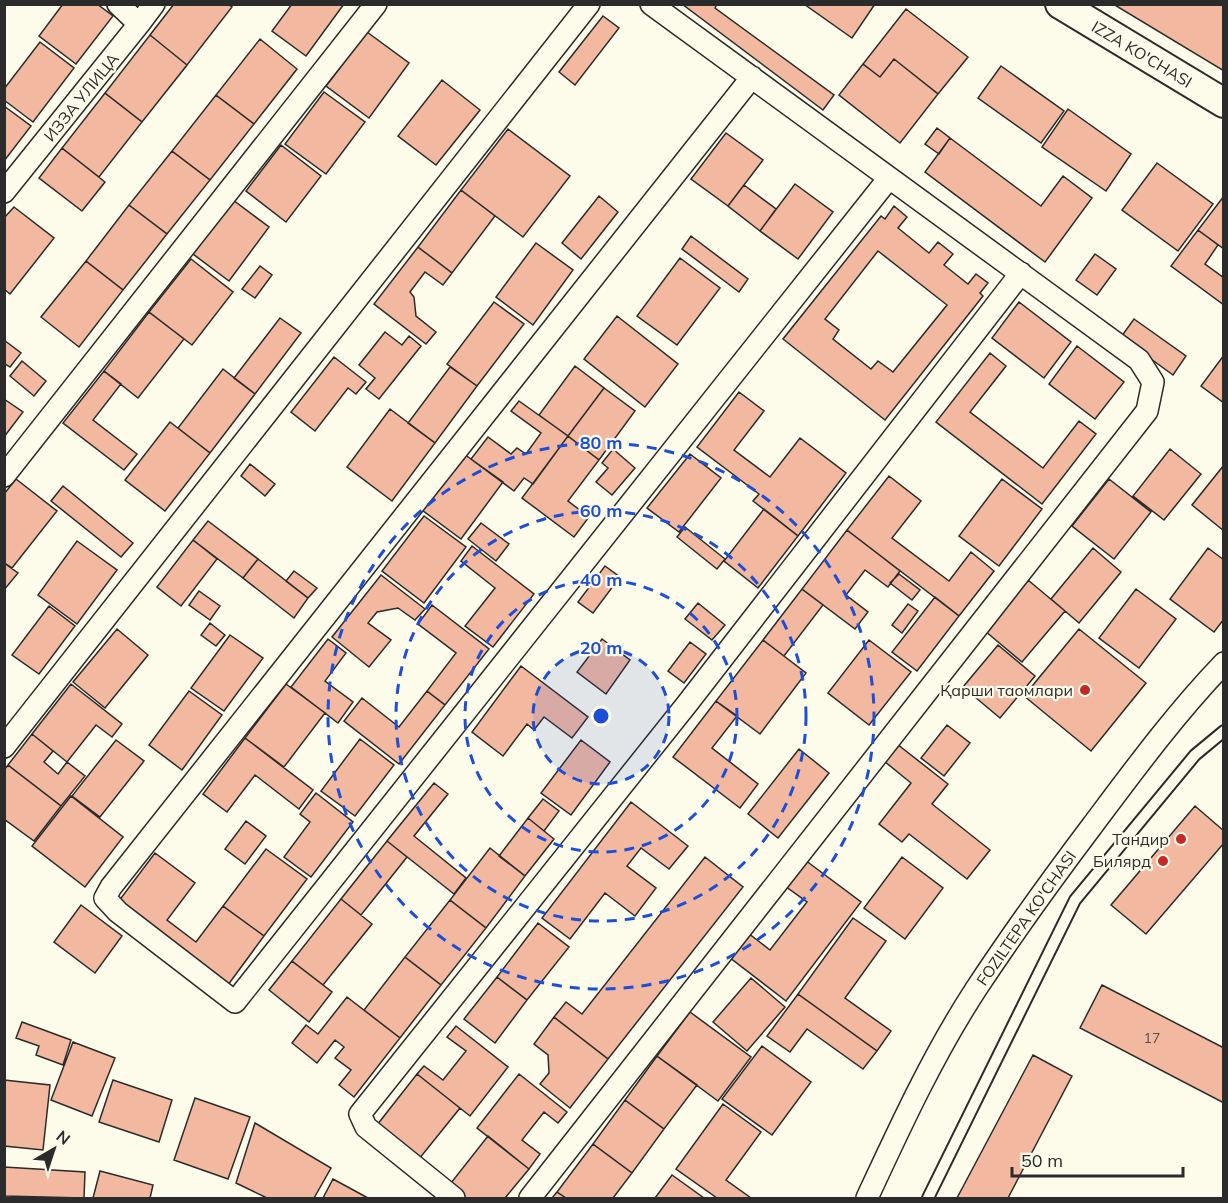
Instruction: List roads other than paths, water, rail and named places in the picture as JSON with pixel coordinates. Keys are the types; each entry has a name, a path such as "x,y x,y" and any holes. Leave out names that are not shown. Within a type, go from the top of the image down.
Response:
{"main road":[{"name":"IZZA KO'CHASI","path":"1060,4 1224,104"}],"street":[{"path":"118,4 139,24"},
{"name":"ИЗЗА УЛИЦА","path":"4,192 154,4"},
{"path":"4,476 376,4"},
{"path":"4,747 589,4"},
{"path":"530,1198 1147,411 1153,382 1139,360 651,4"},
{"path":"752,76 111,887 105,898 118,912 235,1002 889,178"},
{"path":"454,1198 366,1127 360,1114 687,704 1021,273"},
{"name":"FOZILTEPA KO'CHASI","path":"867,1198 930,1068 975,990 1058,872 1145,755 1183,706 1224,663"}],"lane":[{"path":"928,1198 1075,900 1195,755 1224,731"}],"place":[{"name":"Қарши таомлари","path":"1085,690"},
{"name":"Тандир","path":"1181,839"},
{"name":"Билярд","path":"1163,861"}]}
